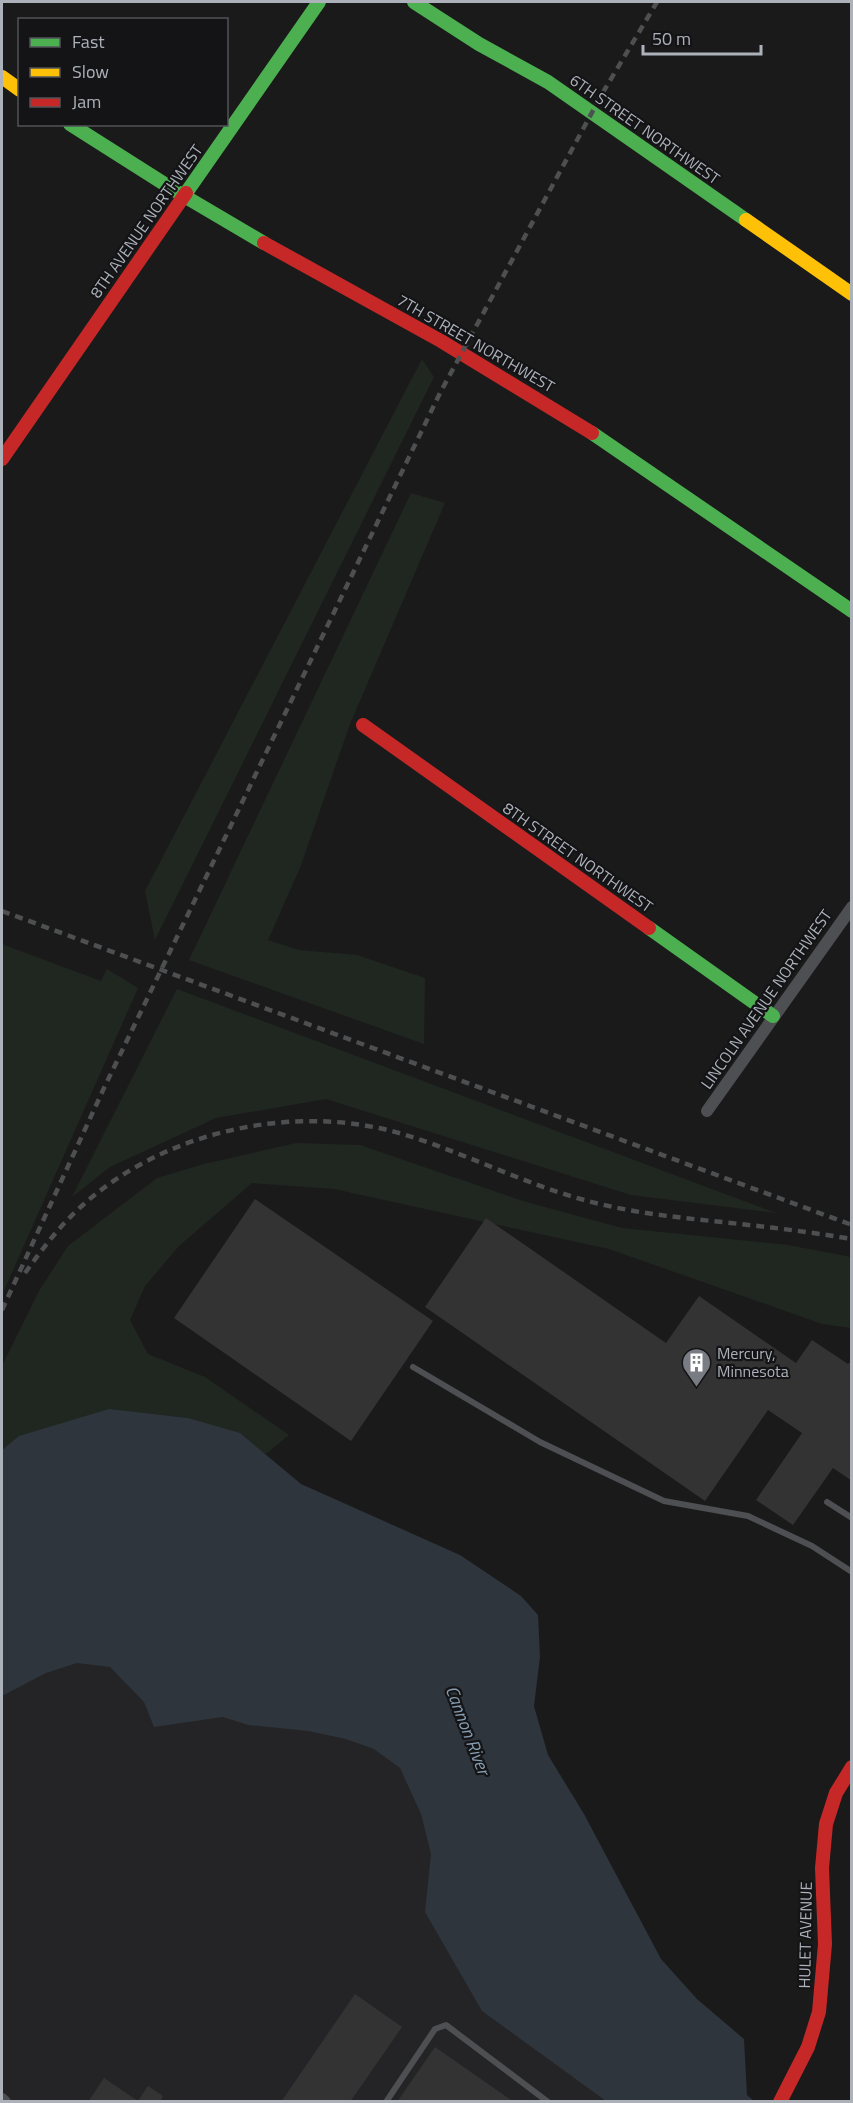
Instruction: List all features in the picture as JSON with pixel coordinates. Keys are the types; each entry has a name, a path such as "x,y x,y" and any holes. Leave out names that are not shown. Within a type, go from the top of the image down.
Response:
{"street":[{"name":"8TH AVENUE NORTHWEST","path":"2,459 7,440 184,196 319,2"},
{"name":"6TH STREET NORTHWEST","path":"414,2 479,44 548,82 852,294"},
{"path":"2,77 18,89"},
{"name":"7TH STREET NORTHWEST","path":"73,126 184,196 492,370 566,415 852,611"},
{"name":"8TH STREET NORTHWEST","path":"363,725 773,1016"},
{"name":"LINCOLN AVENUE NORTHWEST","path":"707,1111 852,907"},
{"name":"HULET AVENUE","path":"780,2102 808,2047 819,2012 825,1944 822,1868 826,1824 836,1793 852,1767"}],"lane":[{"path":"413,1366 540,1442 664,1501 748,1516 812,1546 852,1572"},
{"path":"828,1502 852,1518"},
{"path":"386,2102 435,2029 446,2025 548,2102"}],"shaded area":[{"path":"422,359 434,377 155,940 145,891"},
{"path":"411,493 445,503 350,724 300,868 268,940 299,950 357,955 425,978 424,1044 189,960"},
{"path":"2,944 101,981 107,969 138,988 2,1295"},
{"path":"177,989 776,1213 631,1195 326,1099 216,1118 110,1167 72,1197"},
{"path":"296,1143 360,1145 523,1201 622,1228 788,1245 851,1257 851,1328 822,1324 609,1249 334,1189 252,1183 179,1246 145,1286 130,1320 148,1354 205,1377 289,1435 266,1454 188,1418 109,1410 2,1449 2,1366 39,1291 68,1246 157,1178 204,1164"},
{"path":"2,1556 340,1643 684,2101 2,2101"}],"water":[{"name":"Cannon River","path":"109,1409 188,1418 240,1433 301,1484 460,1555 521,1596 538,1615 540,1657 534,1706 548,1755 584,1814 661,1959 697,1999 744,2039 747,2095 754,2101 606,2101 482,2011 425,1912 431,1854 421,1814 400,1768 374,1749 346,1739 308,1731 248,1725 223,1717 154,1727 144,1702 110,1667 77,1663 46,1673 2,1696 2,1450 19,1436"}],"building":[{"path":"255,1199 433,1321 351,1441 174,1318"},
{"name":"Mercury, Minnesota","path":"486,1218 666,1343 699,1296 796,1363 812,1340 848,1364 852,1360 852,1481 833,1468 793,1525 756,1500 802,1433 768,1410 705,1501 425,1307"},
{"path":"355,1994 402,2027 350,2102 281,2102"},
{"path":"435,2047 514,2102 397,2102"},
{"path":"104,2078 138,2101 148,2086 163,2096 160,2102 88,2102"}],"railway":[{"path":"2,1310 104,1088 440,393 602,94 657,2"},
{"path":"2,911 852,1225"},
{"path":"25,1273 60,1228 84,1204 117,1179 153,1158 192,1142 232,1130 274,1123 317,1121 358,1124 399,1133 549,1189 614,1207 852,1239"}],"traffic: fast":[{"path":"186,193 319,2"},
{"path":"414,2 479,44 548,82 746,220"},
{"path":"73,126 174,190 264,243"},
{"path":"592,433 852,611"},
{"path":"649,928 773,1016"}],"traffic: slow":[{"path":"2,77 18,89"},
{"path":"746,220 852,294"}],"traffic: jam":[{"path":"2,459 186,193"},
{"path":"264,243 441,341 592,433"},
{"path":"363,725 649,928"},
{"path":"780,2102 808,2047 819,2012 825,1944 822,1868 826,1824 836,1793 852,1767"}],"place":[{"name":"Mercury, Minnesota","path":"696,1388"}]}
